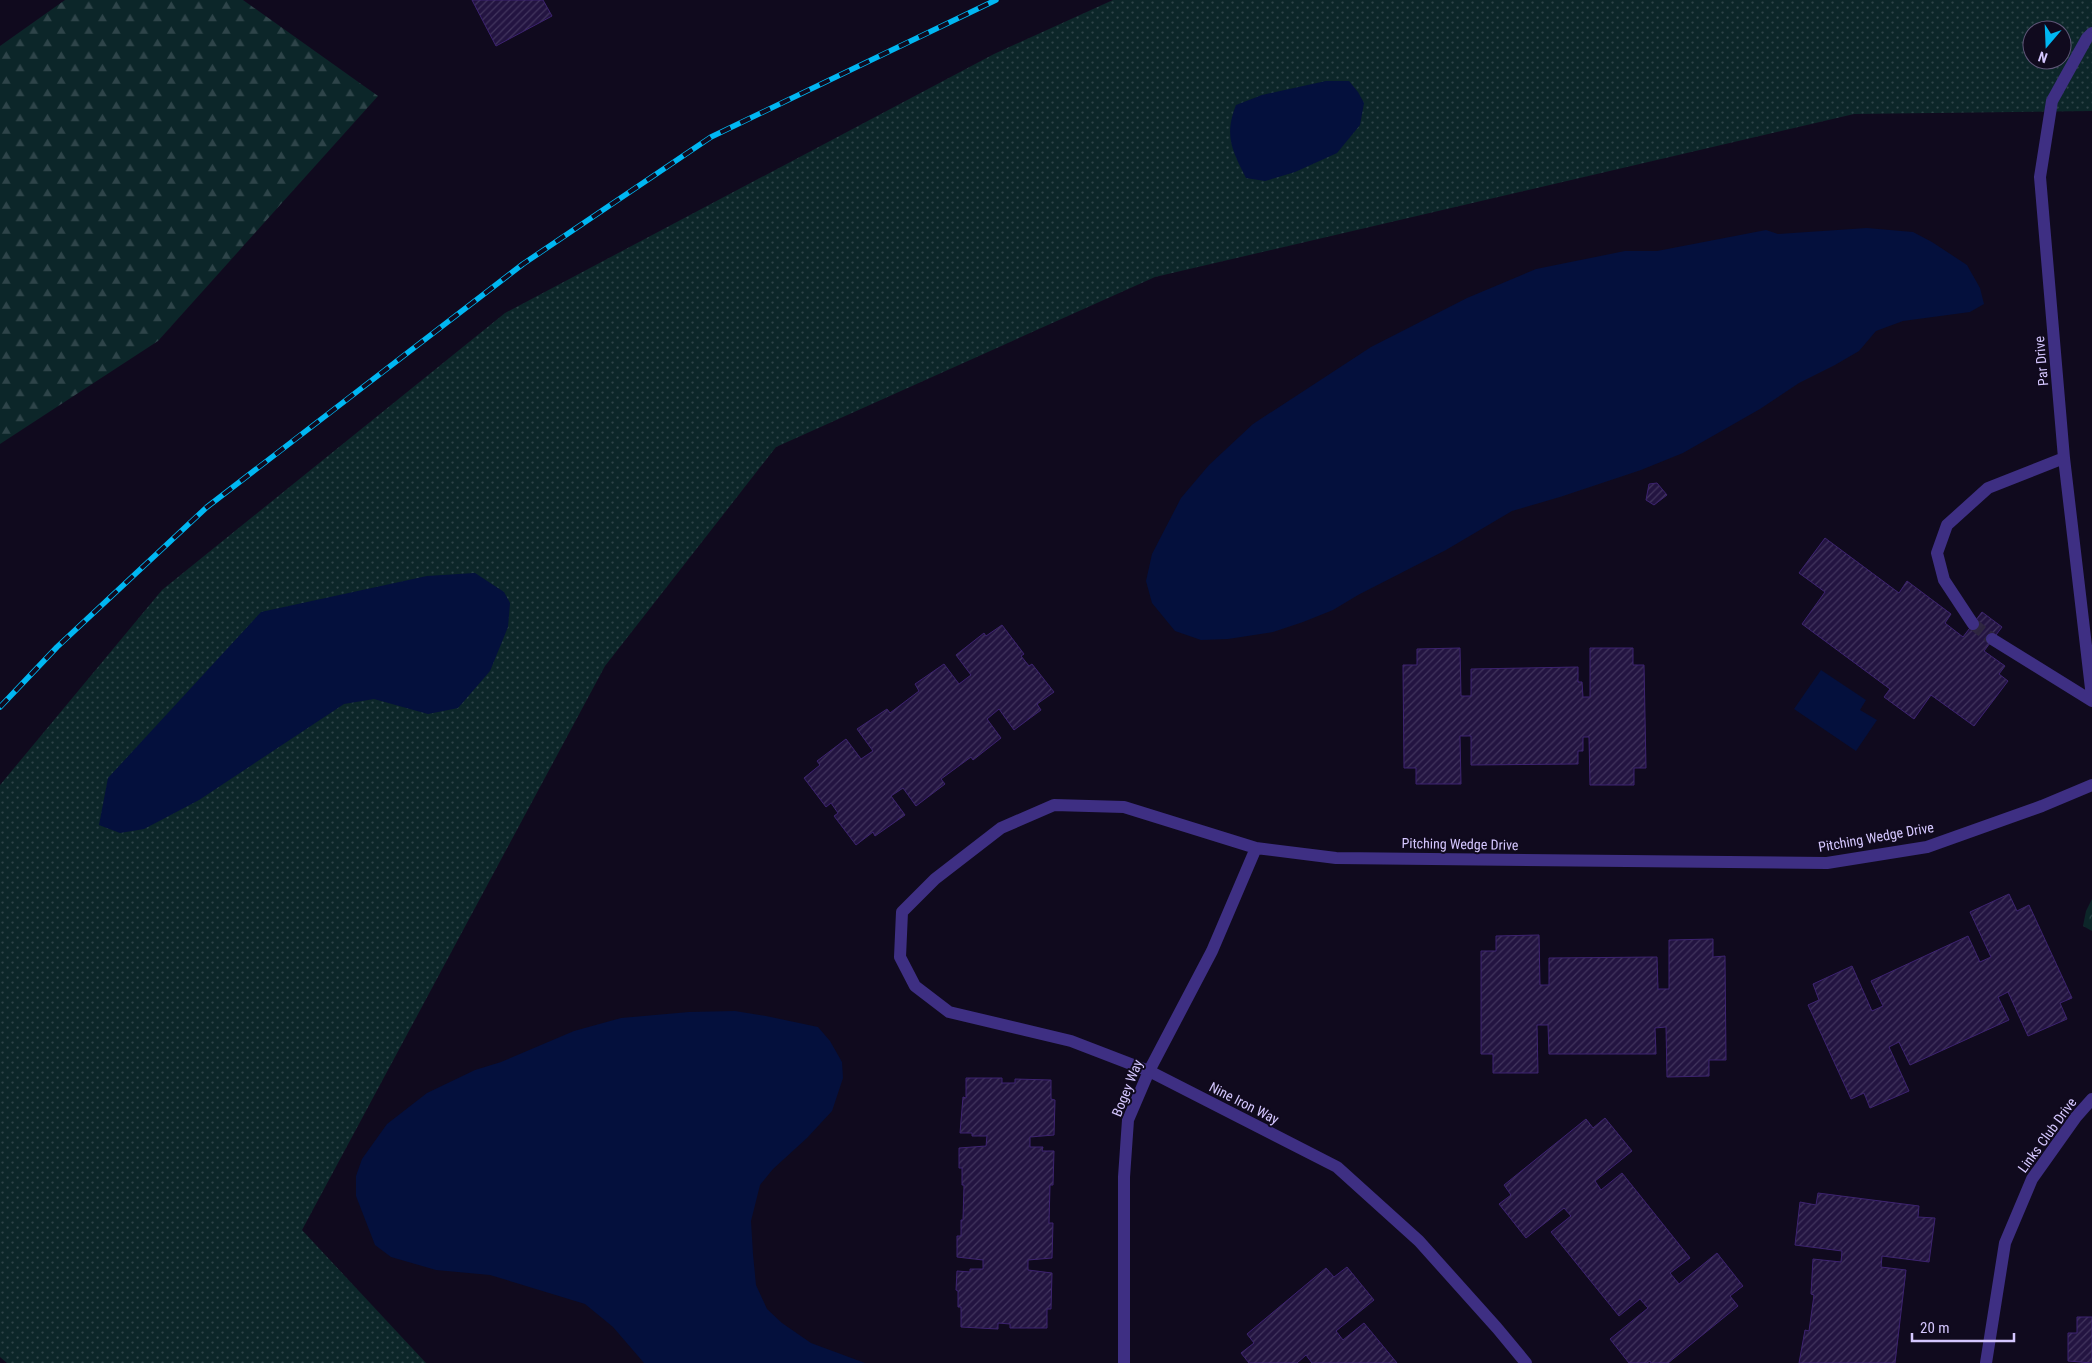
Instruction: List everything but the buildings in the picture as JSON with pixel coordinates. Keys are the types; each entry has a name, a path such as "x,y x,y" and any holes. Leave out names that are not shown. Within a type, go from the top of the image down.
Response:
{"street":[{"name":"Par Drive","path":"2092,33 2087,38 2052,101 2040,177 2064,458 2092,699"},
{"path":"1973,624 1944,580 1937,553 1947,526 1988,488 2064,458"},
{"path":"1992,639 2092,699"},
{"name":"Pitching Wedge Drive","path":"900,956 902,912 908,905 936,878 1001,828 1054,805 1124,806 1256,848 1336,858 1827,863 1927,847 2042,806 2092,785"},
{"name":"Bogey Way","path":"1124,1363 1124,1177 1128,1120 1149,1071 1212,950 1256,848"},
{"name":"Nine Iron Way","path":"900,956 915,986 949,1012 1071,1041 1149,1071 1337,1167 1419,1241 1526,1363"},
{"name":"Links Club Drive","path":"1986,1363 2005,1243 2032,1179 2076,1117 2092,1099"}],"green space":[{"path":"65,0 243,0 378,96 158,341 0,444 0,46"},
{"path":"1113,0 2092,0 2092,111 1854,114 1155,277 776,447 605,666 302,1230 426,1363 7,1363 0,1357 0,785 162,590 505,313 994,54"},
{"path":"2092,899 2092,931 2083,926 2086,911"}],"shaded area":[{"path":"1326,81 1349,81 1364,103 1360,125 1337,153 1295,172 1265,181 1246,178 1231,143 1232,116 1236,105 1262,95"},
{"path":"1867,228 1913,232 1932,242 1967,265 1980,288 1984,304 1970,312 1903,321 1876,331 1859,351 1799,383 1760,409 1683,453 1641,470 1512,511 1446,550 1358,595 1333,610 1303,622 1273,632 1228,639 1201,640 1175,631 1152,603 1146,581 1152,554 1181,498 1209,465 1253,424 1371,347 1467,298 1536,269 1625,251 1657,251 1766,230 1778,234"},
{"path":"475,573 504,592 510,603 508,627 490,671 458,708 428,714 374,699 344,704 199,800 144,829 120,833 99,825 108,778 261,612 427,576"},
{"path":"1821,670 1866,700 1860,710 1877,720 1856,751 1794,709"},
{"path":"735,1011 818,1027 830,1041 842,1062 843,1078 832,1111 807,1138 773,1169 760,1185 751,1221 753,1254 756,1285 767,1309 782,1323 811,1343 865,1363 644,1363 613,1327 585,1304 490,1275 436,1270 391,1257 375,1245 356,1196 356,1176 362,1159 387,1124 427,1093 475,1070 501,1062 574,1031 621,1018 689,1012"}],"tunnel":[{"path":"1973,624 1992,639"}],"railway":[{"path":"0,707 57,647 207,507 523,264 711,137 996,0"}]}
